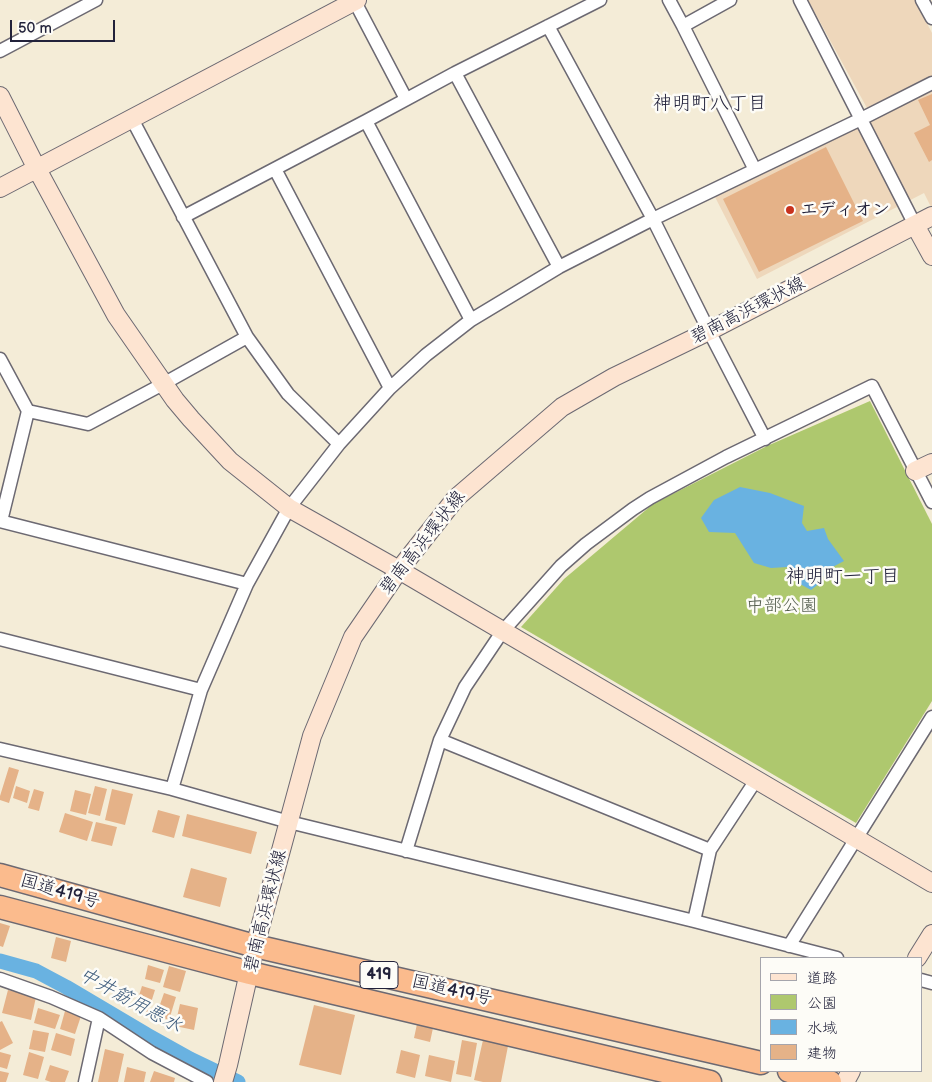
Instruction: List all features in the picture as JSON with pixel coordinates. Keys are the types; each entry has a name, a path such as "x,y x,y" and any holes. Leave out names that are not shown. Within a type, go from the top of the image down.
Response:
{"highway":[{"name":"国道419号","path":"0,875 255,946 760,1063"},
{"name":"国道419号","path":"0,906 250,973 710,1082"},
{"path":"793,1072 830,1082"}],"street":[{"path":"0,51 96,0"},
{"path":"0,188 355,0 406,99"},
{"path":"183,217 455,72 600,0"},
{"path":"669,0 756,170"},
{"path":"683,26 730,0"},
{"path":"800,0 932,256"},
{"path":"922,0 932,18"},
{"path":"548,26 653,219 765,439"},
{"path":"455,72 559,267"},
{"path":"172,789 201,690 247,584 289,508 339,444 390,388 426,355 471,320 559,267 932,83"},
{"path":"0,96 116,315 174,400 230,461 289,508 399,570 932,883"},
{"path":"132,119 247,337 288,394 339,444"},
{"path":"366,121 471,320"},
{"path":"275,169 390,388"},
{"name":"碧南高浜環状線","path":"223,1082 255,946 312,736 354,637 399,570 456,498 562,408 614,378 932,216"},
{"path":"28,412 88,424 247,337"},
{"path":"0,359 28,412 0,521 247,584"},
{"path":"406,851 440,740 465,687 502,632 561,566 586,544 633,509 718,462 872,386 932,502"},
{"path":"915,471 932,462"},
{"path":"0,639 201,690"},
{"path":"789,946 932,717"},
{"path":"440,740 710,850"},
{"path":"0,749 172,789 289,822 833,957"},
{"path":"694,921 710,850 756,780"},
{"path":"918,957 932,934"},
{"path":"0,979 51,996 100,1018 152,1053 207,1082"},
{"path":"85,1082 100,1018"}],"shaded area":[{"path":"808,0 915,0 932,33 932,209 924,193 757,279 715,197 873,119"}],"green space":[{"name":"中部公園","path":"870,401 932,524 932,701 856,823 521,627 564,579 653,504 767,446"}],"water":[{"path":"740,487 770,493 804,506 802,523 807,531 824,528 828,539 844,561 827,570 820,583 811,590 800,584 788,567 771,568 754,563 735,533 709,532 701,518 714,500"}],"building":[{"path":"932,94 932,160 929,162 914,133 930,125 918,100"},
{"path":"826,147 863,221 759,272 723,199"},
{"path":"9,767 19,770 9,803 0,800 0,796"},
{"path":"16,786 30,791 27,803 13,798"},
{"path":"95,786 107,789 100,816 88,813"},
{"path":"34,789 44,792 39,811 28,808"},
{"path":"112,789 133,794 125,825 105,820"},
{"path":"75,790 91,794 86,815 70,811"},
{"path":"158,810 180,816 174,838 152,832"},
{"path":"65,813 93,822 87,841 59,832"},
{"path":"187,814 257,832 251,854 182,836"},
{"path":"96,822 117,827 112,846 91,841"},
{"path":"191,868 227,878 220,907 183,897"},
{"path":"0,923 10,926 3,947 0,946"},
{"path":"56,937 71,941 66,962 51,958"},
{"path":"148,965 164,970 160,983 145,979"},
{"path":"169,966 186,971 180,992 163,987"},
{"path":"142,986 155,990 148,1012 135,1008"},
{"path":"8,990 36,997 31,1020 2,1013"},
{"path":"164,993 176,997 169,1020 156,1016"},
{"path":"180,1004 198,1008 194,1030 175,1026"},
{"path":"314,1005 355,1015 341,1075 299,1065"},
{"path":"38,1008 60,1015 55,1029 34,1023"},
{"path":"65,1011 81,1016 75,1034 60,1029"},
{"path":"2,1021 13,1043 0,1050 0,1022"},
{"path":"417,1024 433,1028 430,1042 414,1038"},
{"path":"33,1030 49,1033 45,1052 29,1049"},
{"path":"56,1033 75,1039 71,1056 51,1050"},
{"path":"462,1040 477,1043 471,1077 456,1074"},
{"path":"483,1040 508,1046 501,1082 474,1080"},
{"path":"105,1049 124,1054 118,1082 98,1082"},
{"path":"401,1050 420,1055 415,1078 396,1073"},
{"path":"0,1052 11,1055 7,1069 0,1067"},
{"path":"29,1052 44,1057 38,1079 23,1075"},
{"path":"429,1055 455,1061 451,1082 425,1076"},
{"path":"50,1065 69,1071 65,1082 45,1080"},
{"path":"127,1067 146,1072 144,1082 124,1082"},
{"path":"0,1071 9,1073 6,1082 0,1082"},
{"path":"154,1071 175,1078 174,1082 150,1082"}],"waterway":[{"name":"中井筋用悪水","path":"0,961 36,971 190,1059 238,1082"}],"place":[{"name":"エディオン","path":"790,210"}],"district":[{"name":"神明町八丁目","path":"710,104"},
{"name":"神明町一丁目","path":"843,577"}]}
